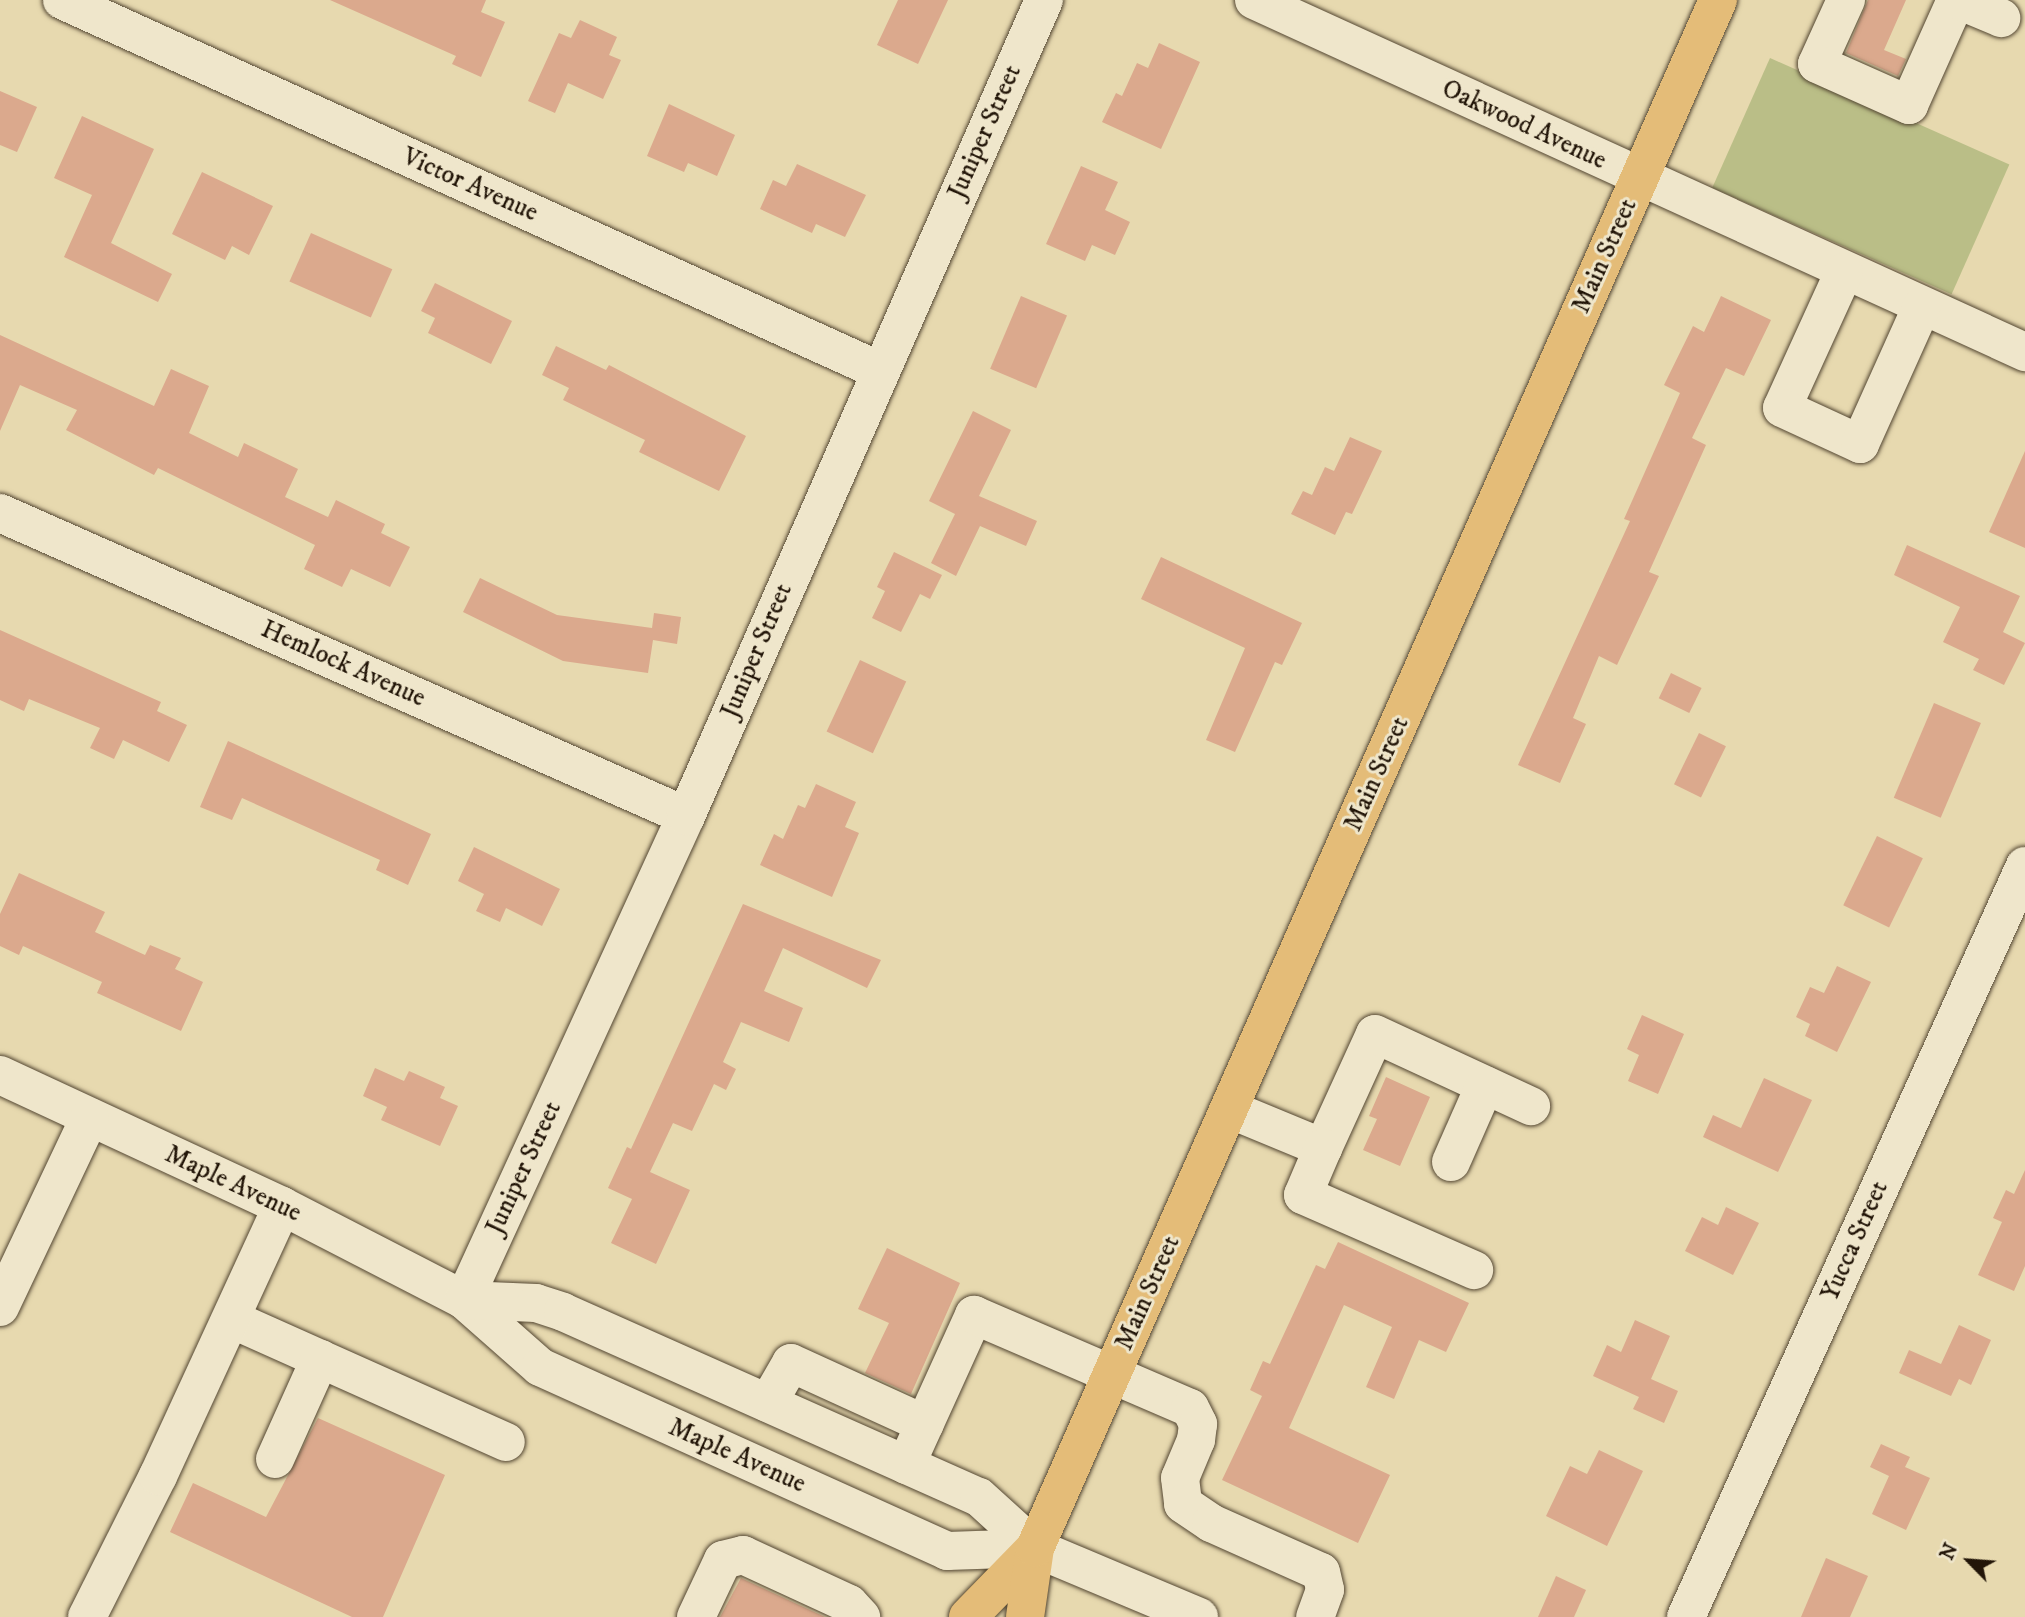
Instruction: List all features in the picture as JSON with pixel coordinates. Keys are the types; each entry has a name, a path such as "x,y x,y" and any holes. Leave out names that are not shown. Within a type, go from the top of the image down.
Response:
{"main road":[{"name":"Main Street","path":"1025,1617 1035,1548 1717,0"},
{"name":"Main Street","path":"968,1617 1035,1548"}],"street":[{"name":"Victor Avenue","path":"62,0 878,370"},
{"name":"Juniper Street","path":"464,1300 686,816 878,370 1044,0"},
{"name":"Oakwood Avenue","path":"1254,0 1844,272 2025,352"},
{"path":"1846,0 1817,64 1909,105 1957,0 2001,18"},
{"path":"1844,272 1782,408 1860,444 1922,306"},
{"name":"Hemlock Avenue","path":"0,513 686,816"},
{"name":"Yucca Street","path":"1686,1617 2025,866"},
{"path":"1474,1270 1303,1195 1375,1034 1531,1106"},
{"name":"Maple Avenue","path":"0,1075 282,1206 464,1300 540,1367 947,1551 1035,1548"},
{"path":"1451,1162 1485,1085"},
{"path":"1229,1109 1323,1148"},
{"path":"0,1307 90,1117"},
{"path":"87,1617 231,1319 282,1206"},
{"name":"Maple Avenue","path":"464,1300 536,1303 554,1309 979,1497 1035,1548 1199,1617"},
{"path":"906,1465 974,1315 1190,1408 1198,1424 1196,1440 1180,1478 1183,1504 1211,1523 1321,1572 1325,1590 1315,1617"},
{"path":"231,1319 506,1442"},
{"path":"275,1459 320,1359"},
{"path":"768,1404 791,1363 925,1424"},
{"path":"696,1617 723,1560 743,1555 849,1604 861,1617"}],"green space":[{"path":"1770,58 2009,165 1952,294 1712,188"}],"building":[{"path":"330,0 486,0 481,12 505,22 481,77 452,64 456,56"},
{"path":"898,0 948,0 918,64 877,45"},
{"path":"1868,0 1906,0 1884,50 1906,59 1898,76 1846,53"},
{"path":"580,20 617,37 609,55 621,60 603,99 568,83 555,113 528,101 559,33 571,38"},
{"path":"1159,43 1200,62 1161,149 1102,122 1116,93 1122,96 1137,63 1148,68"},
{"path":"0,91 37,107 17,152 0,145"},
{"path":"669,104 735,135 717,176 688,163 684,172 647,156"},
{"path":"82,116 154,149 111,243 172,274 158,302 64,257 92,195 54,178"},
{"path":"797,164 866,195 845,237 816,224 812,233 760,209 773,180 786,186"},
{"path":"1081,166 1118,182 1105,210 1130,222 1115,255 1092,245 1085,261 1046,244"},
{"path":"202,172 273,206 249,255 232,246 225,260 172,234"},
{"path":"311,233 392,269 371,318 289,281"},
{"path":"435,283 512,321 491,364 428,333 435,318 421,311"},
{"path":"1021,296 1067,316 1036,388 990,369"},
{"path":"1721,296 1771,320 1744,376 1726,368 1692,438 1706,445 1649,572 1659,576 1617,665 1599,656 1573,718 1586,724 1560,783 1518,765 1630,521 1624,519 1680,393 1664,385 1693,326 1704,332"},
{"path":"0,335 154,406 171,369 209,386 189,433 238,457 244,443 298,469 285,497 328,517 336,500 385,524 381,533 410,547 390,587 351,569 342,587 304,569 315,545 158,468 154,475 66,430 77,410 20,385 0,431"},
{"path":"556,346 606,370 609,365 746,436 719,491 639,452 645,440 563,400 569,388 542,375"},
{"path":"973,411 1011,430 979,496 1037,521 1026,546 980,526 956,576 931,563 955,514 929,501"},
{"path":"1350,437 1382,451 1352,514 1346,512 1335,535 1291,514 1303,491 1312,495 1325,467 1334,471"},
{"path":"2025,451 2025,548 1989,532"},
{"path":"1907,545 2020,596 2003,632 2025,643 2004,685 1973,670 1979,659 1943,642 1960,607 1894,575"},
{"path":"894,552 942,575 930,599 920,594 901,632 872,618 885,591 877,587"},
{"path":"1161,557 1302,623 1282,665 1275,662 1235,752 1206,740 1245,648 1141,599"},
{"path":"480,578 557,615 652,628 654,613 681,617 677,644 653,640 648,673 563,661 463,612"},
{"path":"0,630 161,702 157,711 187,725 169,762 123,740 114,759 90,748 100,728 29,699 24,711 0,700"},
{"path":"860,660 906,682 873,753 827,732"},
{"path":"1671,673 1702,688 1689,713 1659,698"},
{"path":"1934,703 1981,723 1941,818 1894,798"},
{"path":"1699,733 1726,746 1701,797 1674,784"},
{"path":"228,741 431,834 408,885 376,870 380,860 242,798 232,820 200,807"},
{"path":"816,784 856,802 845,827 859,833 832,897 760,865 774,834 783,839 798,805 805,808"},
{"path":"1877,836 1923,858 1889,928 1843,905"},
{"path":"474,847 560,889 542,926 506,908 500,922 476,911 484,894 458,881"},
{"path":"19,873 105,912 95,932 145,955 150,945 181,958 175,969 203,982 181,1031 97,993 102,982 23,946 19,955 0,946 0,914"},
{"path":"743,904 881,960 867,988 783,948 764,991 803,1008 789,1042 741,1022 723,1062 736,1069 726,1090 714,1084 692,1131 673,1123 650,1172 690,1190 656,1264 611,1243 632,1199 608,1188 627,1147 631,1149"},
{"path":"1837,966 1871,982 1837,1052 1805,1036 1810,1024 1796,1017 1810,987 1824,993"},
{"path":"1642,1015 1684,1034 1658,1094 1628,1081 1639,1055 1627,1049"},
{"path":"375,1068 404,1081 409,1071 445,1087 440,1098 458,1106 440,1146 381,1120 387,1107 363,1096"},
{"path":"1386,1077 1430,1097 1400,1166 1363,1150 1377,1119 1369,1116"},
{"path":"1764,1078 1812,1100 1778,1172 1703,1137 1713,1115 1741,1128"},
{"path":"2025,1170 2025,1266 2014,1291 1978,1275 2002,1222 1993,1218 2006,1190 2014,1194"},
{"path":"1726,1207 1759,1223 1733,1275 1685,1251 1702,1217 1718,1225"},
{"path":"1338,1242 1469,1303 1446,1352 1419,1340 1394,1399 1366,1387 1392,1327 1344,1305 1289,1428 1390,1475 1358,1543 1222,1480 1262,1396 1250,1390 1263,1361 1270,1364 1316,1265 1325,1269"},
{"path":"887,1248 960,1283 911,1394 865,1373 889,1323 858,1309"},
{"path":"1635,1320 1670,1336 1651,1379 1678,1391 1664,1423 1633,1409 1639,1397 1593,1376 1607,1345 1621,1352"},
{"path":"1959,1325 1991,1340 1971,1385 1959,1379 1951,1396 1899,1373 1909,1350 1941,1364"},
{"path":"318,1418 445,1475 383,1617 352,1617 170,1532 193,1483 266,1517"},
{"path":"1881,1444 1910,1457 1905,1467 1930,1478 1906,1530 1872,1514 1889,1476 1870,1467"},
{"path":"1599,1450 1643,1471 1607,1546 1546,1516 1570,1466 1587,1474"},
{"path":"1826,1558 1868,1576 1850,1617 1801,1617"},
{"path":"1556,1576 1586,1590 1574,1617 1538,1617"},
{"path":"741,1578 825,1617 720,1617"}]}
